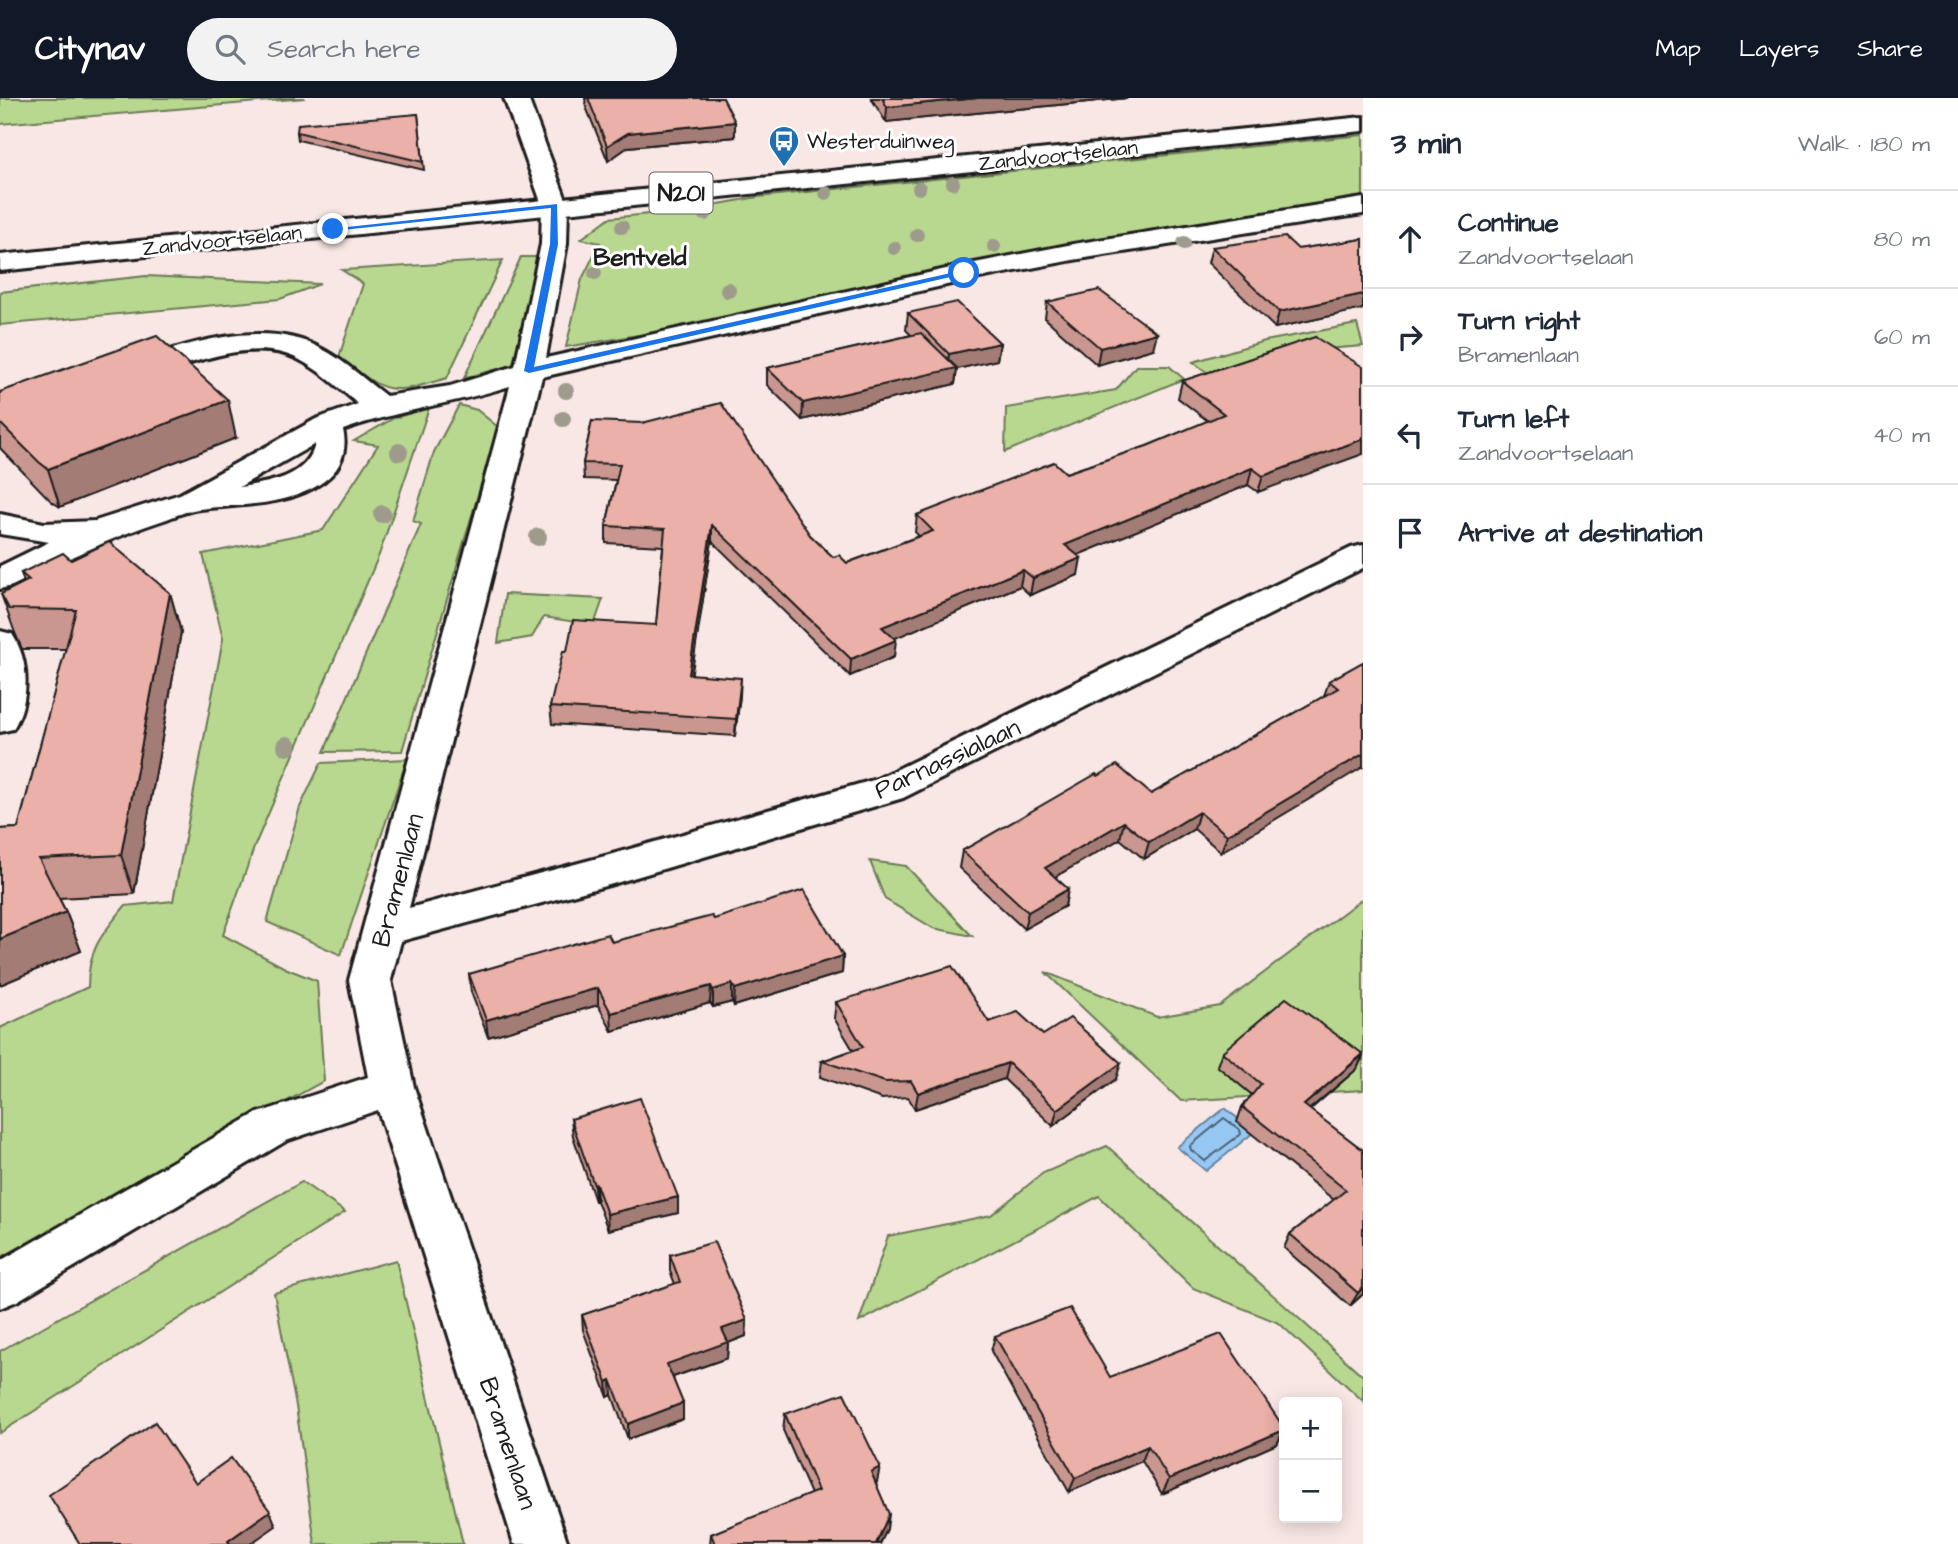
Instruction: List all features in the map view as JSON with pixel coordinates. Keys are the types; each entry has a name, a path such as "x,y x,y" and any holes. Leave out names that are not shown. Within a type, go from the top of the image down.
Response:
{"street":[{"path":"516,98 555,205"},
{"name":"Zandvoortselaan","path":"0,263 1363,124"},
{"name":"Bramenlaan","path":"541,1544 392,1087 370,980 529,371 554,244 555,205"},
{"path":"0,579 105,528 191,501 286,490 321,467 330,448 327,425 380,406 454,394 529,371 964,273 1073,252 1363,206"},
{"path":"110,381 172,357 217,344 260,343 304,350 380,406"},
{"path":"0,524 44,533 105,528"},
{"name":"Parnassialaan","path":"384,930 609,870 890,789 1363,555"},
{"path":"0,559 35,562"},
{"path":"0,642 8,670 8,694 0,720"},
{"path":"0,1286 271,1127 392,1087"}],"green space":[{"path":"0,98 305,98 0,124"},
{"path":"1363,135 1363,200 1068,245 675,329 566,347 582,279 600,243 581,239 609,218 679,211 758,197"},
{"path":"521,257 538,257 513,365 464,378"},
{"path":"503,260 447,378 412,388 389,388 379,385 339,357 363,284 342,270"},
{"path":"146,276 320,284 280,299 0,325 0,292"},
{"path":"1357,324 1363,346 1286,352 1209,374 1193,362 1265,341"},
{"path":"1136,366 1169,366 1184,379 1005,452 1006,408 1116,390"},
{"path":"459,405 477,410 498,427 402,751 324,752 421,524 413,521 434,452"},
{"path":"429,408 379,555 255,845 223,935 285,968 317,981 324,1081 0,1258 0,1028 88,987 91,962 98,943 125,906 173,901 223,639 203,554 323,530 378,445 354,441 394,418"},
{"path":"505,594 603,599 594,625 544,617 532,637 498,643"},
{"path":"407,759 341,955 267,922 300,807 321,763"},
{"path":"870,861 906,866 972,936 933,928 885,899"},
{"path":"1363,898 1363,1090 1181,1101 1045,972 1157,1017 1220,1006"},
{"path":"1107,1146 1363,1376 1363,1401 1279,1323 1193,1288 1099,1196 859,1322 888,1236 991,1215 1043,1173"},
{"path":"302,1182 345,1212 0,1433 0,1351"},
{"path":"396,1260 463,1544 315,1544 296,1406 274,1293"}],"water":[{"path":"1225,1108 1254,1132 1206,1171 1177,1147"}],"building":[{"path":"588,98 723,98 735,122 628,133 607,146"},
{"path":"882,98 978,98 887,107"},
{"path":"418,114 423,162 297,132 298,124"},
{"path":"1285,237 1298,249 1363,239 1363,294 1279,312 1212,247"},
{"path":"1099,290 1157,333 1100,348 1047,302"},
{"path":"957,302 1000,343 949,354 908,313"},
{"path":"921,333 957,368 803,403 767,368"},
{"path":"157,336 228,400 48,469 0,423 0,392"},
{"path":"1315,337 1363,367 1363,439 1263,476 1252,468 1065,545 1081,558 1033,578 1023,570 882,627 896,640 851,659 712,525 689,674 741,678 736,719 550,707 563,651 567,651 573,620 656,625 665,529 606,526 620,464 583,463 592,421 642,423 721,403 810,535 833,557 839,555 847,563 933,531 917,515 1054,462 1066,473 1147,446 1224,414 1182,381"},
{"path":"109,542 170,593 121,855 39,859 66,912 0,939 0,829 18,828 76,610 9,609 1,594 29,580 21,573 63,553 71,560"},
{"path":"1363,662 1363,754 1227,835 1199,812 1149,842 1124,822 1045,868 1068,889 1028,912 962,851 1096,774 1098,776 1117,765 1151,794 1338,688 1329,681"},
{"path":"804,890 843,956 735,989 732,984 713,990 711,986 611,1013 598,988 486,1020 469,974 608,934 612,942 712,916 714,919"},
{"path":"952,966 989,1022 1018,1012 1043,1035 1070,1018 1121,1063 1057,1110 1008,1063 918,1093 911,1081 885,1082 822,1061 863,1047 836,1002"},
{"path":"1286,998 1363,1054 1304,1105 1363,1150 1363,1287 1358,1293 1290,1234 1346,1190 1242,1107 1261,1084 1222,1052"},
{"path":"640,1098 678,1197 607,1214 571,1119"},
{"path":"714,1242 747,1320 722,1329 728,1342 667,1364 683,1403 628,1424 611,1380 607,1382 582,1315 680,1282 670,1255"},
{"path":"1070,1308 1110,1377 1221,1334 1279,1421 1279,1432 1169,1479 1148,1446 1075,1478 995,1336"},
{"path":"844,1393 880,1467 871,1472 889,1514 876,1544 715,1544 711,1534 818,1491 785,1414"},
{"path":"155,1422 196,1483 231,1458 270,1511 228,1541 230,1544 80,1544 49,1495"}],"place":[{"name":"Westerduinweg","path":"784,168"}],"district":[{"name":"Bentveld","path":"640,257"}],"route":[{"path":"333,229 555,205 554,244 529,371 964,273"}]}
